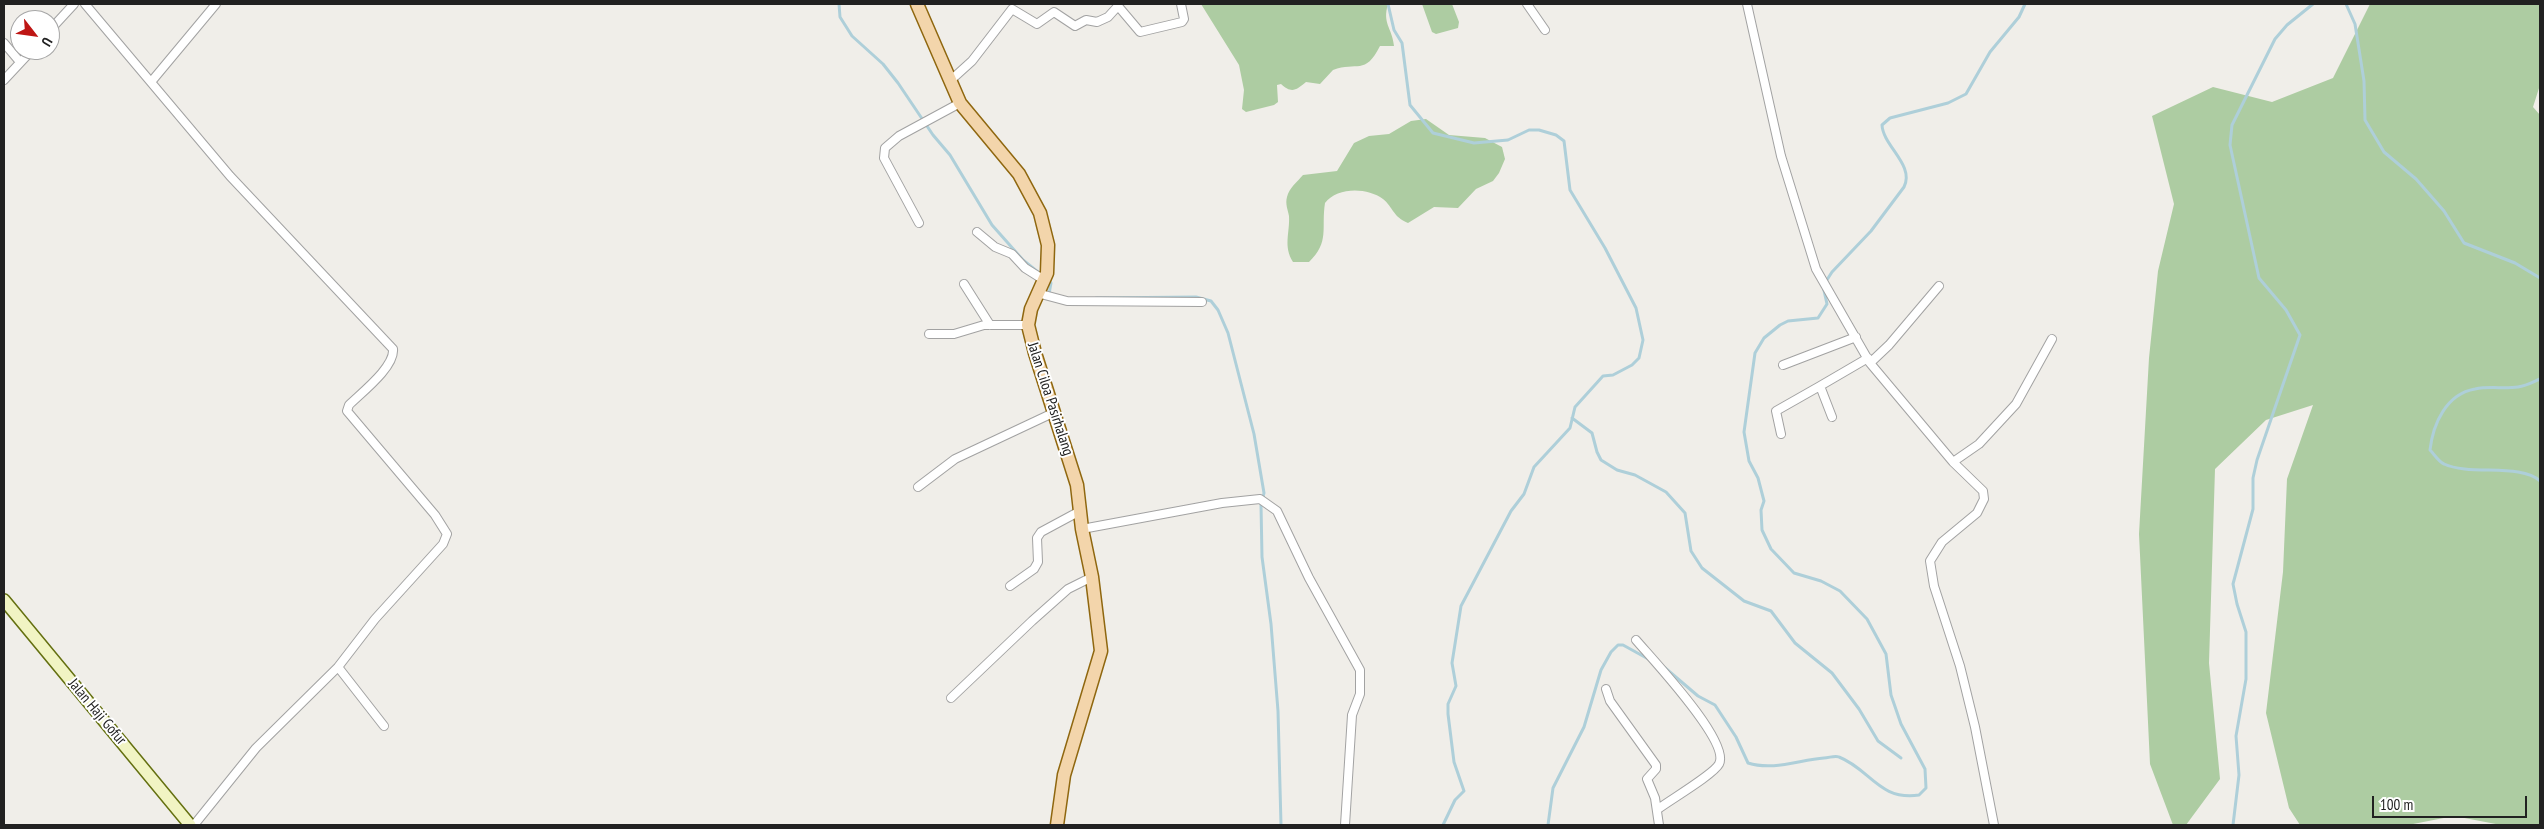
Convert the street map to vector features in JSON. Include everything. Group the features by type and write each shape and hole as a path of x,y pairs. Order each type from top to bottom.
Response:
{"main road":[{"name":"Jalan Ciloa Pasirhalang","path":"917,4 960,103 1019,174 1040,213 1048,245 1048,266 1044,280 1037,293 1028,325 1037,361 1077,485 1082,529 1092,577 1098,621 1100,659 1064,775 1057,825"}],"street":[{"path":"60,19 74,4"},
{"path":"85,4 230,176 393,349 394,354 388,366 349,405 347,411 435,515 446,530 447,537 444,544 376,619 338,667 256,748 192,825"},
{"path":"151,82 216,4"},
{"path":"951,80 972,61 1012,9 1037,24 1054,12 1074,26 1086,20 1097,22 1108,16 1118,6 1140,32 1182,22 1184,19 1181,4"},
{"path":"1527,4 1545,30"},
{"path":"1747,4 1781,156 1806,242 1816,269 1869,360 1954,462 1982,490 1984,498 1977,513 1942,542 1930,561 1931,575 1960,666 1975,727 1994,825"},
{"path":"4,43 20,62 4,80"},
{"path":"919,223 884,158 884,148 899,136 960,103"},
{"path":"977,232 995,247 1012,254 1025,268 1044,280"},
{"path":"964,284 990,325"},
{"path":"1781,434 1776,412 1869,360 1889,345 1939,286"},
{"path":"1037,293 1067,302 1202,302"},
{"path":"929,334 954,334 990,325 1028,325"},
{"path":"1784,365 1856,337"},
{"path":"1954,462 1979,444 2016,404 2052,339"},
{"path":"1820,386 1832,417"},
{"path":"918,486 955,459 1055,412"},
{"path":"1082,529 1222,503 1260,499 1275,509 1309,578 1360,670 1360,694 1352,715 1345,825"},
{"path":"1010,586 1034,569 1038,562 1037,538 1041,532 1080,511"},
{"path":"952,698 1068,589 1092,577"},
{"name":"Jalan Haji Gofur","path":"4,600 192,825"},
{"path":"1636,640 1696,710 1720,749 1721,757 1716,769 1658,809"},
{"path":"338,667 384,726"},
{"path":"1606,690 1610,700 1654,762 1656,769 1647,780 1658,809 1659,825"}],"green space":[{"path":"1201,4 1388,4 1386,16 1394,46 1380,46 1370,61 1360,66 1333,70 1320,84 1306,82 1294,90 1288,89 1281,84 1277,85 1278,102 1274,105 1246,112 1242,109 1244,90 1239,65"},
{"path":"1422,4 1452,4 1459,22 1458,28 1436,34 1432,32"},
{"path":"2370,4 2540,4 2540,85 2533,107 2540,115 2540,825 2501,825 2454,816 2408,825 2300,825 2289,808 2266,713 2283,572 2287,479 2313,405 2266,420 2215,469 2209,663 2220,779 2186,825 2173,825 2150,764 2139,534 2149,358 2158,271 2174,204 2152,116 2213,87 2272,102 2333,78"},
{"path":"1426,119 1449,135 1485,138 1502,147 1505,159 1493,181 1476,189 1458,208 1434,207 1408,223 1399,218 1383,199 1369,192 1352,190 1337,194 1325,203 1322,241 1316,255 1309,262 1293,262 1288,250 1289,216 1286,202 1291,188 1303,175 1337,171 1354,143 1369,136 1389,134 1411,121"}],"waterway":[{"path":"839,4 840,17 852,36 883,64 898,83 933,135 950,155 992,225 1023,260 1043,276"},
{"path":"1388,4 1394,30 1402,43 1410,105 1433,133 1474,143 1508,140 1529,130 1539,130 1556,135 1564,141 1570,190 1605,248 1636,308 1643,340 1639,358 1632,365 1613,375 1603,376 1575,407 1570,428 1534,467 1524,494 1511,511 1461,606 1452,663 1456,686 1448,704 1448,714 1454,762 1464,791 1455,800 1443,825"},
{"path":"1664,667 1698,696 1715,705 1736,737 1748,763 1767,766 1837,756 1850,762 1884,789 1894,793 1905,796 1919,795 1926,788 1925,769 1901,724 1891,695 1886,654 1867,619 1840,591 1821,581 1794,573 1771,549 1762,530 1761,510 1764,501 1758,478 1749,461 1744,432 1755,353 1764,338 1788,321 1818,318 1827,304 1823,286 1832,272 1871,231 1904,187 1905,171 1887,140 1882,125 1890,118 1948,103 1966,94 1990,52 2019,17 2025,4"},
{"path":"2233,825 2239,775 2236,736 2246,679 2246,632 2233,584 2253,509 2253,478 2257,460 2300,335 2286,310 2259,278 2230,145 2232,125 2275,39 2287,25 2313,4"},
{"path":"2346,4 2355,24 2364,81 2365,120 2384,152 2416,179 2444,211 2464,243 2515,263 2540,278"},
{"path":"1048,280 1051,283 1049,294"},
{"path":"1096,298 1196,297 1211,301 1218,310 1228,333 1254,434 1264,493 1261,505 1262,557 1271,624 1278,711 1281,825"},
{"path":"2540,379 2518,387 2475,389 2456,397 2438,421 2430,450 2442,463 2455,467 2521,472 2540,481"},
{"path":"1572,418 1592,433 1601,460 1617,470 1635,475 1666,492 1685,513 1691,551 1702,568 1744,601 1771,611 1795,643 1832,673 1859,709 1878,741 1901,758"},
{"path":"1548,825 1553,788 1584,727 1601,670 1611,652 1618,645 1623,645 1652,661"}]}
